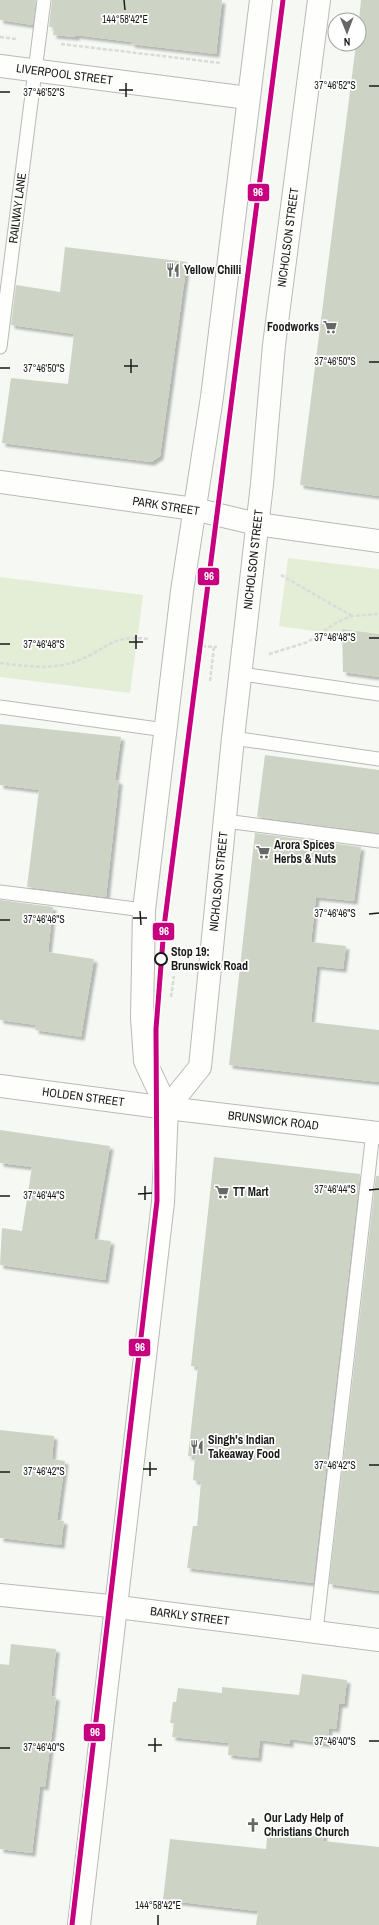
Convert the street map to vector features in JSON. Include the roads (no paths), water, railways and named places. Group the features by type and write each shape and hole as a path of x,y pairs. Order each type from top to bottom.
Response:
{"main road":[{"path":"79,1925 163,1202 167,1108 146,1061 142,1018 144,910 176,642 194,509 212,397 248,98 262,0"},
{"name":"NICHOLSON STREET","path":"167,1108 200,1067 233,738 242,674 262,484 274,345 318,0"},
{"name":"LIVERPOOL STREET","path":"0,66 248,98"},
{"name":"PARK STREET","path":"0,482 194,509 257,524 379,541"},
{"name":"HOLDEN STREET","path":"0,1086 167,1108"},
{"name":"BRUNSWICK ROAD","path":"167,1108 376,1133"},
{"name":"BARKLY STREET","path":"0,1595 117,1607 379,1640"}],"lane":[{"name":"RAILWAY LANE","path":"0,347 5,258 44,0"},
{"path":"242,674 379,694"},
{"path":"0,707 165,730"},
{"path":"233,738 379,759"},
{"path":"225,821 379,841"},
{"path":"0,892 144,910"},
{"path":"316,1632 376,1133"}],"place":[{"name":"Yellow Chilli","path":"173,270"},
{"name":"Foodworks","path":"330,327"},
{"name":"Arora Spices Herbs & Nuts","path":"263,852"},
{"name":"Stop 19: Brunswick Road","path":"161,959"},
{"name":"TT Mart","path":"222,1192"},
{"name":"Singh's Indian Takeaway Food","path":"197,1447"},
{"name":"Our Lady Help of Christians Church","path":"253,1825"}]}
